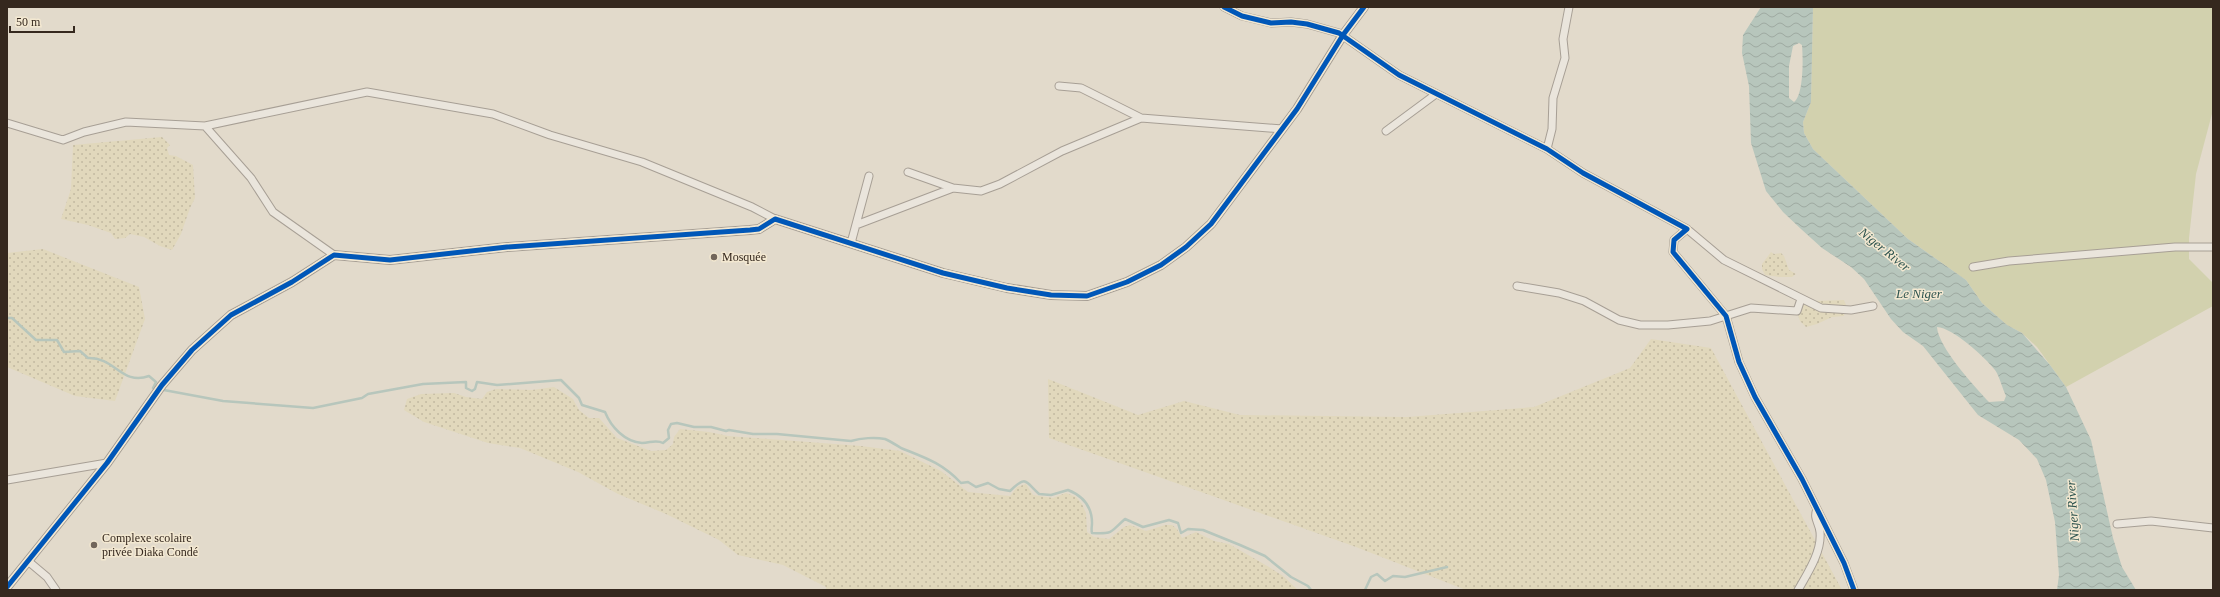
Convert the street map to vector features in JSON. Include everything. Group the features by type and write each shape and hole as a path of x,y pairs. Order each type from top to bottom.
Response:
{"street":[{"path":"1224,7 1242,16 1270,24 1291,22 1307,24 1342,35 1399,75 1547,149 1583,172 1687,229 1724,260 1821,308 1851,310 1873,306"},
{"path":"7,123 63,140 84,132 126,122 205,126 367,92 493,114 550,135 642,162 752,207 776,219 852,242 943,273 1007,288 1051,295 1086,296 1127,282 1161,266 1186,247 1211,224 1282,129 1320,73 1342,35 1364,7"},
{"path":"1547,149 1552,129 1553,98 1565,58 1562,39 1569,7"},
{"path":"1059,86 1081,88 1141,118 1282,129"},
{"path":"1386,131 1436,94"},
{"path":"908,172 953,188 981,191 1000,184 1062,151 1141,118"},
{"path":"205,126 251,178 273,212 334,255 390,260 507,247 750,230 759,229 776,219"},
{"path":"852,242 869,176"},
{"path":"856,225 953,188"},
{"path":"1687,229 1674,240 1673,252 1726,316 1739,362 1754,397 1817,509 1854,590"},
{"path":"1973,267 2009,261 2175,247 2213,247"},
{"path":"7,587 107,463 162,385 192,350 231,316 292,282 334,255"},
{"path":"1517,286 1559,293 1584,301 1619,320 1640,325 1668,326 1710,321 1751,308 1797,311 1801,299"},
{"path":"7,480 107,463"},
{"path":"1798,590 1816,556 1820,533 1814,516 1817,509"},
{"path":"2117,524 2151,521 2213,528"},
{"path":"28,560 47,577 56,590"}],"shaded area":[{"path":"162,137 170,145 167,148 169,155 176,156 193,165 195,198 181,234 172,250 160,246 144,237 130,234 125,238 115,239 111,233 88,225 61,219 71,189 73,145"},
{"path":"43,249 139,287 145,319 115,401 75,396 7,367 7,253"},
{"path":"1771,252 1774,254 1781,253 1784,256 1789,270 1796,274 1792,277 1765,275 1762,269 1762,264"},
{"path":"1807,298 1813,301 1844,300 1846,305 1844,316 1832,317 1806,327 1800,321 1798,315"},
{"path":"1651,339 1711,348 1842,590 1466,590 1356,547 1049,438 1048,379 1138,415 1184,401 1240,415 1407,417 1534,407 1630,368"},
{"path":"554,387 573,399 579,410 589,418 599,418 617,438 651,451 666,450 673,444 674,437 680,429 709,432 728,436 861,446 900,451 941,471 968,492 1010,496 1017,487 1026,484 1033,495 1053,498 1066,493 1076,497 1082,504 1086,513 1087,532 1094,537 1109,539 1124,527 1130,525 1146,531 1165,525 1172,525 1177,529 1182,538 1196,532 1214,541 1229,544 1283,576 1298,590 826,590 826,587 783,565 738,555 719,540 666,514 618,494 578,472 520,448 488,443 424,422 404,410 407,399 421,394 454,393 466,397 482,399 487,392 496,389 532,390"}],"green space":[{"path":"1813,7 2213,7 2213,110 2196,174 2189,238 2189,259 2213,283 2213,306 2066,387 2037,347 2022,333 2007,325 1982,303 1966,280 1908,239 1813,149 1804,133 1803,122 1811,102"}],"water":[{"name":"Le Niger","path":"1761,7 1813,7 1811,102 1803,122 1804,133 1813,149 1908,239 1966,280 1982,303 2007,325 2022,333 2050,365 2066,387 2091,440 2113,538 2122,567 2136,590 2057,590 2059,575 2055,522 2046,480 2037,459 2019,440 1978,415 1923,346 1903,332 1891,319 1864,279 1851,267 1822,248 1783,212 1766,191 1751,143 1749,86 1742,53 1743,35","holes":["1799,43 1802,45 1802,75 1800,92 1794,102 1789,98 1789,66 1793,46","1937,327 1951,332 1960,338 1990,364 2000,379 2006,396 2004,401 1989,402 1950,356 1939,335"]}],"waterway":[{"path":"7,318 12,318 36,340 57,340 64,352 80,351 88,358 105,362 132,377 140,378 149,376 156,382 153,388 223,401 313,408 362,398 368,394 423,384 466,382 466,388 472,391 475,389 477,382 497,385 561,380 579,398 582,405 605,412 619,433 636,442 642,443 658,441 663,443 669,438 668,430 671,424 677,423 694,427 711,427 726,431 729,430 753,434 777,434 851,441 868,438 885,439 901,448 926,458 947,470 961,483 968,482 976,487 988,483 999,489 1010,491 1023,481 1028,483 1039,494 1051,495 1068,490 1073,492 1086,502 1092,517 1092,533 1111,532 1125,519 1143,527 1169,520 1178,523 1181,533 1188,529 1203,530 1265,556 1291,577 1308,586 1311,590"},
{"path":"1365,590 1371,577 1377,574 1385,581 1393,576 1405,577 1447,567"}],"cycle path":[{"path":"1224,7 1242,16 1271,23 1291,22 1307,24 1339,33 1399,75 1547,149 1583,173 1687,229 1674,240 1673,252 1726,316 1739,362 1755,397 1802,479 1844,563 1854,590"},
{"path":"7,587 107,463 162,385 192,350 231,315 292,282 334,255 390,260 507,247 750,230 759,229 775,219 943,273 1007,288 1051,295 1087,296 1127,282 1161,265 1186,247 1211,224 1297,109 1343,35 1364,7"}],"place":[{"name":"Mosquée","path":"714,257"},
{"name":"Complexe scolaire privée Diaka Condé","path":"94,545"}],"water label":[{"name":"Niger River","path":"1885,249"},
{"name":"Niger River","path":"2072,511"}]}
